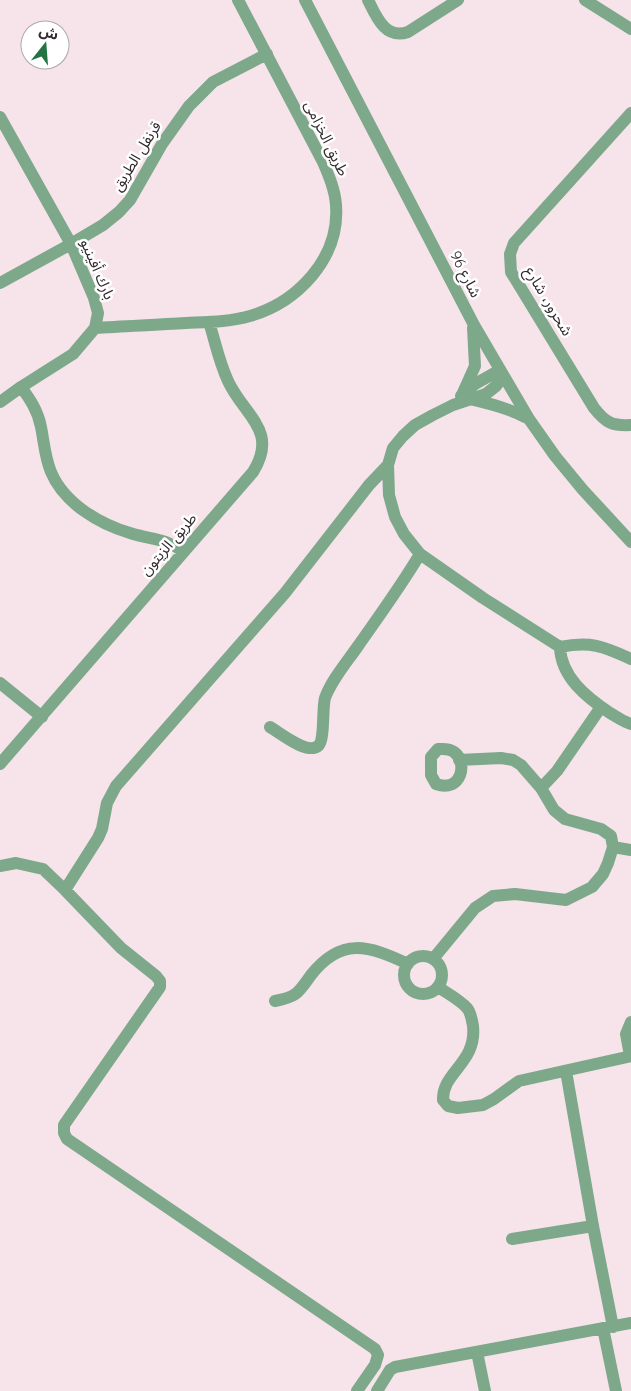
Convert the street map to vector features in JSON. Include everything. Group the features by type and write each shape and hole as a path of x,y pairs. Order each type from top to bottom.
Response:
{"street":[{"name":"طريق الخزامى","path":"95,328 209,322 249,316 272,307 298,290 318,268 328,250 335,231 336,205 330,179 323,162 238,0"},
{"name":"شارع 96","path":"304,0 501,373 529,419 555,456 583,490 631,542"},
{"path":"368,0 381,25 388,31 402,34 458,0"},
{"path":"585,0 631,29"},
{"name":"قرنفل الطريق","path":"0,283 103,225 119,212 130,200 173,126 189,106 213,82 267,54"},
{"name":"شحرور، شارع","path":"631,113 514,244 510,254 511,272 594,408 602,418 613,425 631,425"},
{"name":"بارك أفينيو","path":"0,117 71,244 94,298 98,313 95,328"},
{"name":"طريق الزيتون","path":"0,764 183,551 254,472 261,460 262,434 248,411 238,400 226,378 209,322"},
{"path":"466,397 475,366 474,325"},
{"path":"0,402 21,386 73,354 95,328"},
{"path":"501,373 496,386 486,394 466,397 421,422 403,436 393,448 388,465 389,495 396,517 404,534 420,554 560,647 581,643 607,648 631,659"},
{"path":"21,386 38,414 51,472 72,501 97,520 131,534 161,540 183,551"},
{"path":"466,397 499,405 529,419"},
{"path":"65,890 98,838 102,829 107,803 116,786 286,593 369,485 388,465"},
{"path":"270,727 302,747 313,748 319,746 325,698 336,677 420,554"},
{"path":"560,647 560,656 573,682 601,707 631,724"},
{"path":"0,683 42,717"},
{"path":"541,788 557,771 601,707"},
{"path":"434,959 475,908 493,896 515,894 566,900 592,887 603,874 613,847 611,836 601,830 565,819 554,810 541,788 522,765 513,760 501,758 459,760"},
{"path":"613,847 631,850"},
{"path":"0,866 16,863 43,870 121,948 160,981 160,987 64,1125 64,1133 67,1139 375,1349 378,1355 375,1365 357,1391"},
{"path":"275,1001 291,998 299,992 325,960 335,953 349,948 364,948 392,956 408,964"},
{"path":"420,956 434,959 442,972 441,983 428,994 417,993 411,990 407,986 404,975 408,964 420,956"},
{"path":"438,987 467,1008 473,1025 474,1038 470,1051 443,1091 443,1100 448,1106 458,1108 482,1105 519,1081 630,1056 626,1034 631,1022"},
{"path":"566,1071 593,1226 616,1391"},
{"path":"512,1239 593,1226"},
{"path":"378,1391 390,1370 395,1367 631,1323"},
{"path":"477,1352 485,1391"}]}
